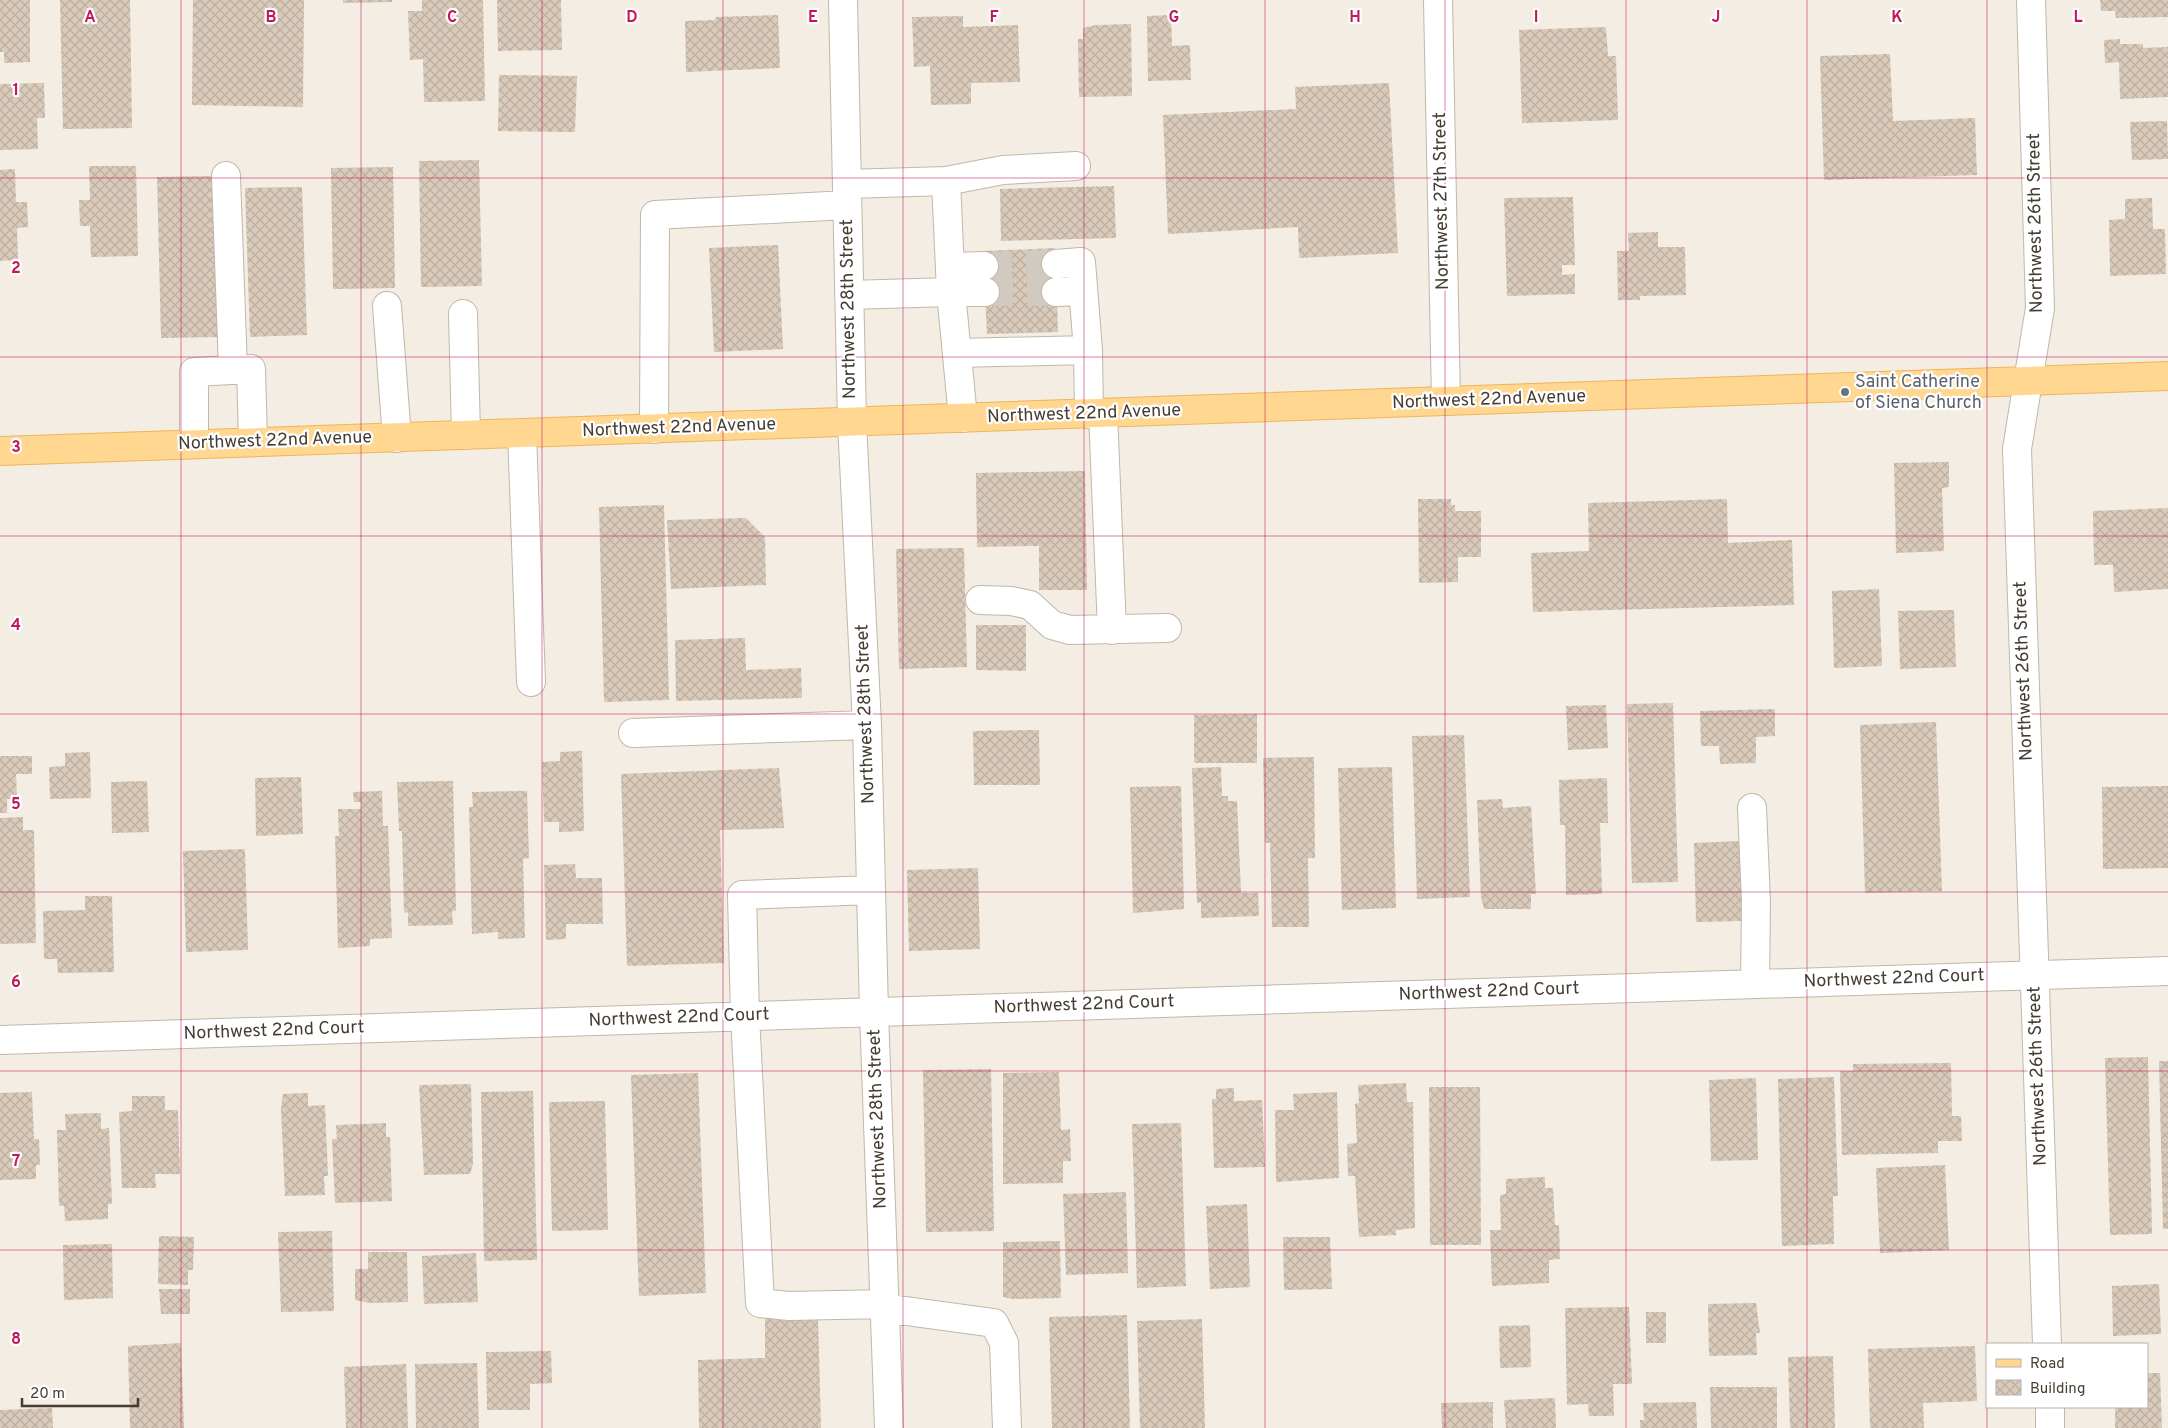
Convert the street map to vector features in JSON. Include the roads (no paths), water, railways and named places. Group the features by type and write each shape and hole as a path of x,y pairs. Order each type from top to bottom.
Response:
{"main road":[{"name":"Northwest 22nd Avenue","path":"0,451 2168,376"}],"street":[{"name":"Northwest 28th Street","path":"843,0 852,422 867,725 874,1012 889,1428"},
{"name":"Northwest 27th Street","path":"1438,0 1446,401"},
{"name":"Northwest 26th Street","path":"2031,0 2040,308 2017,449 2047,1343"},
{"path":"654,429 655,215 847,194 946,181 1003,170 1076,166"},
{"path":"226,176 233,370"},
{"path":"946,181 950,279 963,418"},
{"path":"1056,264 1081,262 1088,350 1096,413 1112,630"},
{"path":"849,295 950,279 984,279"},
{"path":"1056,292 1083,291"},
{"path":"387,306 397,438"},
{"path":"463,314 466,435"},
{"path":"957,353 1088,350"},
{"path":"194,444 194,372 251,369 253,442"},
{"path":"522,433 531,682"},
{"path":"980,600 1011,601 1030,605 1052,625 1070,630 1167,628"},
{"path":"633,734 867,725"},
{"path":"1752,808 1756,902 1754,984"},
{"path":"871,890 742,895 760,1302 789,1306 884,1306 994,1323 1004,1343 1007,1428"},
{"name":"Northwest 22nd Court","path":"0,1040 2168,971"},
{"path":"2050,1408 2050,1428"}],"tunnel":[{"path":"984,266 1056,264"},
{"path":"985,292 1056,292"}],"place":[{"name":"Saint Catherine of Siena Church","path":"1845,392"}]}
